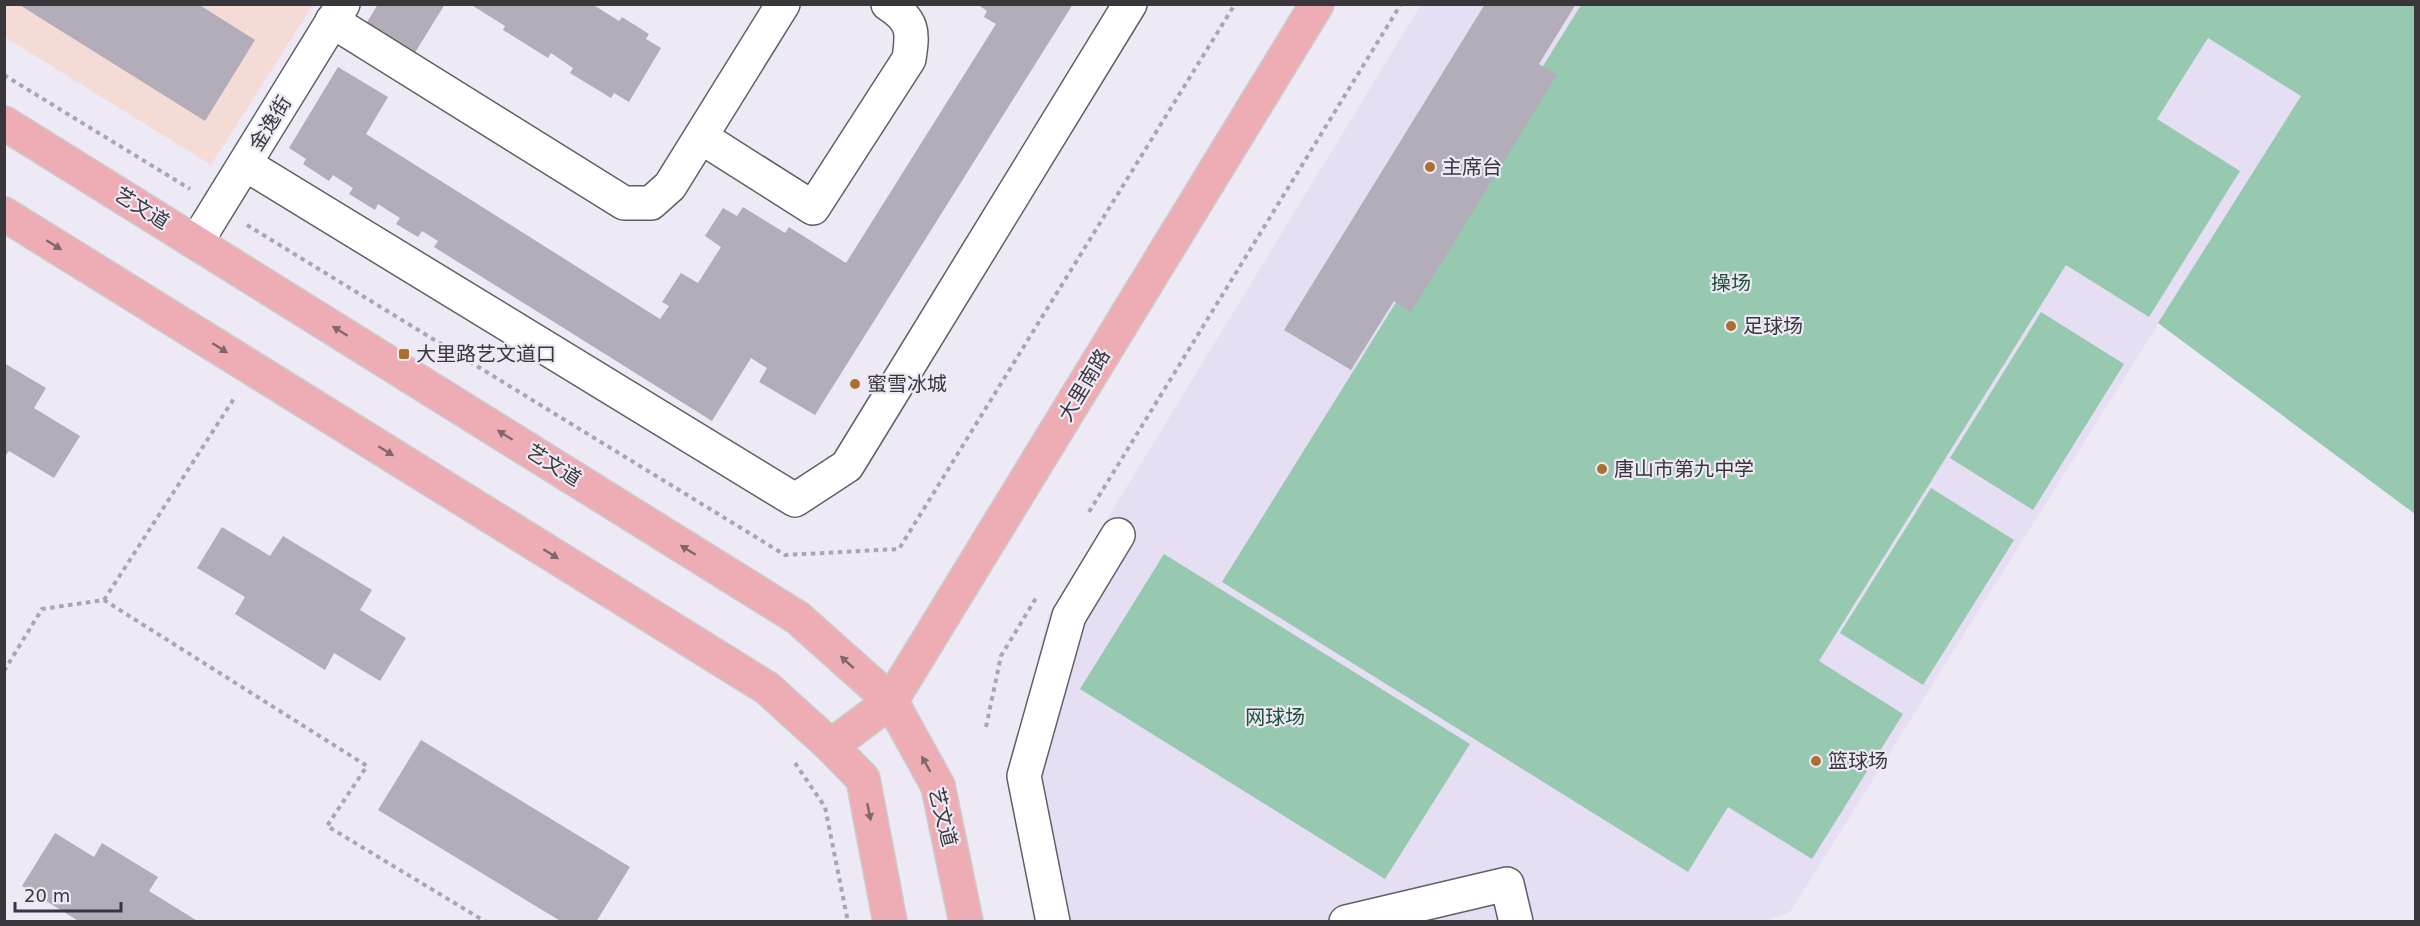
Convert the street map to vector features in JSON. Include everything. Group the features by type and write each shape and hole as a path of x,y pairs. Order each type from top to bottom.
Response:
{"main road":[{"name":"大里南路","path":"831,746 891,701 1315,5"},
{"name":"艺文道","path":"4,123 798,618 891,701 938,786 966,921"},
{"path":"4,214 767,688 831,746 863,779 890,921"}],"street":[{"path":"337,13 624,203 651,203 670,186 783,4"},
{"path":"702,137 813,208 909,59 913,34 901,13 888,4"},
{"path":"245,164 795,500 847,466 1130,4"},
{"name":"金逸街","path":"197,242 337,13"},
{"path":"1053,921 1024,776 1069,616 1118,535"},
{"path":"1346,921 1507,884 1516,921"}],"path":[{"path":"4,75 785,555 900,549 1235,4"},
{"path":"1088,513 1401,4"},
{"path":"104,600 253,369"},
{"path":"225,390 246,403"},
{"path":"986,727 1001,656 1038,595"},
{"path":"4,671 42,609 104,600 367,766 327,826 486,921"},
{"path":"789,754 825,807 848,921"}],"shaded area":[{"path":"4,5 313,5 211,165 5,37"},
{"name":"唐山市第九中学","path":"1421,5 2155,5 2301,96 1790,912 1761,922 1038,921 1011,775 1048,616"}],"green space":[{"name":"操场","path":"1581,5 2415,5 2415,514 2158,323 2301,96 2208,38 2157,119 2240,171 2149,317 2066,265 1819,661 1903,714 1812,859 1728,807 1688,872 1222,582"},
{"path":"2041,312 2124,364 2033,510 1950,458"},
{"path":"1931,488 2014,540 1923,685 1840,633"},
{"name":"网球场","path":"1164,554 1470,744 1385,879 1080,689"}],"building":[{"path":"18,4 198,4 255,40 205,121"},
{"path":"378,4 445,4 411,59 363,29"},
{"path":"470,4 592,4 619,21 622,17 649,34 646,39 661,48 629,102 614,93 611,98 570,73 573,68 551,53 548,58 503,30 505,26"},
{"path":"977,4 1073,4 815,415 759,382 767,368 751,358 712,421 434,247 438,241 422,231 418,237 396,224 400,218 378,204 375,210 349,194 353,188 333,175 329,181 303,164 306,159 289,148 338,67 388,97 366,134 660,319 669,306 662,302 681,273 698,283 721,247 705,236 723,208 737,216 743,207 785,233 789,227 846,263 996,24 984,17 987,11"},
{"name":"主席台","path":"1485,4 1576,4 1539,64 1557,75 1411,312 1394,301 1351,370 1284,330"},
{"path":"4,363 46,388 34,408 80,436 54,478 9,451 4,458"},
{"path":"222,527 270,556 283,536 372,590 360,610 406,638 380,681 334,653 325,670 235,614 245,597 197,568"},
{"path":"421,740 630,867 596,922 562,922 378,810"},
{"path":"55,833 94,857 102,843 158,877 149,891 199,922 80,922 22,886"}],"place":[{"name":"主席台","path":"1430,167"},
{"name":"足球场","path":"1731,326"},
{"name":"大里路艺文道口","path":"404,354"},
{"name":"蜜雪冰城","path":"855,384"},
{"name":"唐山市第九中学","path":"1602,469"},
{"name":"篮球场","path":"1816,761"}]}
